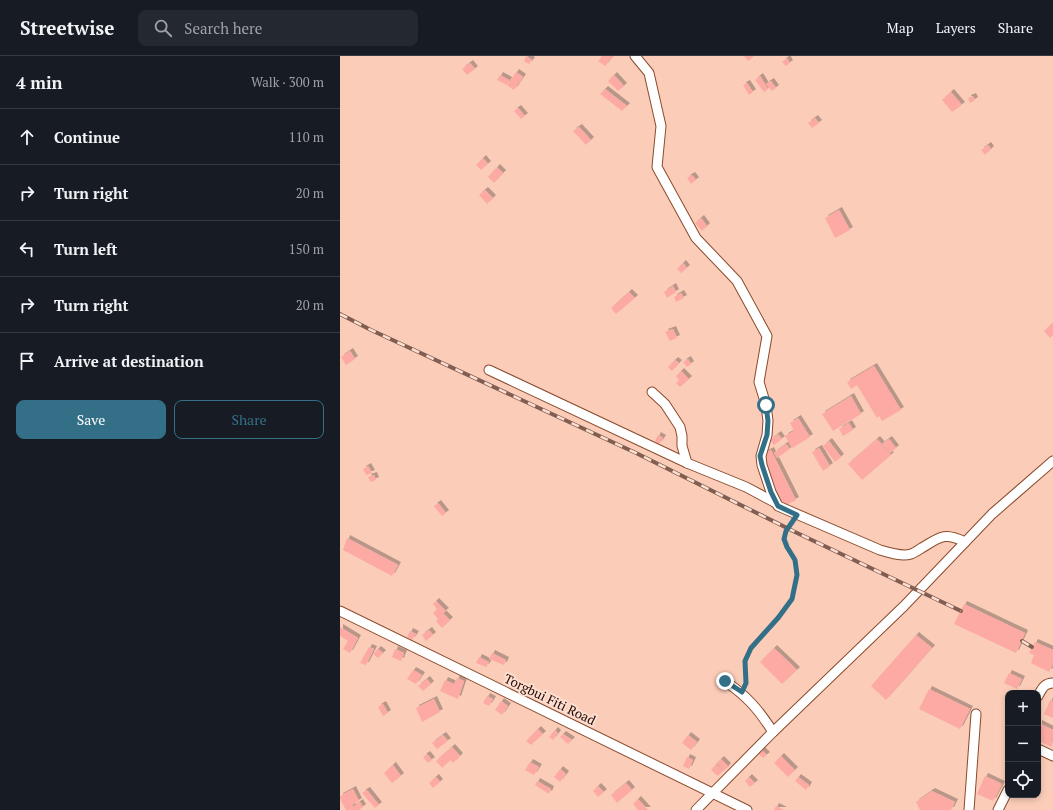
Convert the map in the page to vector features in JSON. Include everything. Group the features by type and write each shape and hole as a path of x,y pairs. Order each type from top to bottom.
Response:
{"street":[{"path":"635,56 649,73 661,126 657,167 696,238 737,281 766,336 759,382 766,405 768,421 767,435 760,456 776,503"},
{"path":"488,370 687,463 746,486 776,503 778,506 797,515 880,550 897,555 911,554 938,538 946,536 955,537 965,542"},
{"path":"652,392 665,404 680,427 682,446 687,463"},
{"path":"696,810 773,732 904,606 992,514 1053,461"},
{"name":"Torgbui Fiti Road","path":"340,611 747,810"},
{"path":"725,681 742,692 752,702 773,732"},
{"path":"1041,690 1043,686 1053,683"},
{"path":"969,810 976,714"},
{"path":"1041,750 1053,756"},
{"path":"998,810 1005,796"}],"path":[{"path":"742,692 746,683 745,661 751,648 778,618 792,599 797,575 795,560 784,539 786,531 797,515"}],"building":[{"path":"526,56 532,60 529,64 524,61"},
{"path":"602,56 613,56 605,66 598,61"},
{"path":"744,56 754,56 748,61"},
{"path":"787,58 790,63 786,66 782,62"},
{"path":"470,63 475,69 467,75 462,69"},
{"path":"516,72 523,77 514,90 507,85"},
{"path":"500,75 509,80 507,85 497,80"},
{"path":"614,75 624,86 618,91 608,81"},
{"path":"760,76 768,89 764,92 755,80"},
{"path":"771,81 776,88 772,91 766,84"},
{"path":"747,83 753,92 749,95 743,85"},
{"path":"605,89 627,106 622,111 600,94"},
{"path":"951,92 962,105 952,112 942,100"},
{"path":"973,96 975,100 970,103 968,98"},
{"path":"518,108 525,116 521,119 514,111"},
{"path":"815,118 819,123 812,128 808,123"},
{"path":"579,127 591,140 586,145 573,131"},
{"path":"988,145 991,149 985,155 981,150"},
{"path":"483,158 488,164 481,170 476,165"},
{"path":"497,167 503,173 494,183 488,177"},
{"path":"692,175 696,180 691,184 687,178"},
{"path":"485,190 493,198 487,204 479,195"},
{"path":"839,210 850,230 835,238 825,218"},
{"path":"701,218 707,226 702,231 695,223"},
{"path":"683,263 687,268 681,273 677,269"},
{"path":"673,286 676,292 667,298 664,292"},
{"path":"629,292 635,298 616,314 611,308"},
{"path":"681,293 684,298 676,302 674,297"},
{"path":"1053,323 1053,335 1050,338 1044,331"},
{"path":"673,329 677,338 670,341 665,332"},
{"path":"350,351 355,359 346,365 341,357"},
{"path":"688,359 691,364 687,367 683,362"},
{"path":"675,360 679,363 672,371 668,367"},
{"path":"874,366 901,410 882,421 879,416 877,418 857,385 851,389 847,382"},
{"path":"681,371 689,379 680,387 676,383 679,380 676,376"},
{"path":"851,396 861,414 833,431 822,414"},
{"path":"798,418 810,437 792,448 785,436 794,431 790,423"},
{"path":"849,423 853,430 843,436 839,429"},
{"path":"778,434 782,439 774,445 770,440"},
{"path":"658,435 663,438 659,444 655,441"},
{"path":"877,439 891,455 862,480 848,464"},
{"path":"889,439 896,448 890,453 882,444"},
{"path":"829,441 841,457 835,462 823,446"},
{"path":"786,444 790,449 777,458 774,453"},
{"path":"819,448 830,466 823,471 812,452"},
{"path":"771,450 796,500 784,506 759,456"},
{"path":"368,466 372,473 366,475 363,469"},
{"path":"374,475 376,480 371,482 368,477"},
{"path":"438,503 446,513 442,516 434,506"},
{"path":"347,538 398,565 392,576 343,550"},
{"path":"436,601 446,611 443,613 450,620 442,628 436,621 438,619 433,613 437,609 433,604"},
{"path":"964,604 1025,633 1016,653 954,624"},
{"path":"340,627 358,638 350,653 343,649 348,641 340,636"},
{"path":"429,630 433,635 426,641 422,635"},
{"path":"410,631 416,634 412,640 407,637"},
{"path":"916,635 932,648 886,700 871,686"},
{"path":"1035,642 1053,650 1053,664 1049,672 1031,663 1034,655 1029,653"},
{"path":"369,647 374,649 366,665 360,663"},
{"path":"774,648 797,670 782,684 760,662"},
{"path":"378,649 383,653 378,658 373,654"},
{"path":"395,649 404,653 401,661 392,657"},
{"path":"492,653 506,660 504,665 489,659"},
{"path":"479,657 489,662 486,667 476,663"},
{"path":"413,670 422,675 416,684 407,679"},
{"path":"1009,673 1022,679 1017,689 1004,683"},
{"path":"457,678 464,681 458,699 440,691 445,680 454,684"},
{"path":"427,679 431,684 423,691 418,686"},
{"path":"929,689 970,709 960,729 919,709"},
{"path":"487,696 493,699 489,706 483,703"},
{"path":"434,699 440,712 422,722 416,708"},
{"path":"1050,700 1053,701 1053,718 1044,714"},
{"path":"501,701 508,706 502,715 495,710"},
{"path":"383,704 388,713 383,716 378,707"},
{"path":"1041,724 1053,730 1052,747 1041,742"},
{"path":"538,729 543,734 531,745 526,741"},
{"path":"555,730 558,733 553,740 549,737"},
{"path":"563,734 572,740 568,744 560,737"},
{"path":"443,735 448,741 437,749 432,743"},
{"path":"688,735 697,742 691,750 682,743"},
{"path":"452,747 460,756 453,763 450,760 442,768 436,761"},
{"path":"762,750 767,755 763,758 759,754"},
{"path":"427,754 432,760 428,763 423,757"},
{"path":"781,756 795,770 788,777 774,763"},
{"path":"687,757 693,760 689,769 683,766"},
{"path":"721,759 728,766 724,771 717,763"},
{"path":"530,762 539,767 534,775 525,770"},
{"path":"716,764 723,770 718,776 711,770"},
{"path":"393,765 401,776 392,783 384,773"},
{"path":"560,769 566,774 560,782 554,777"},
{"path":"985,776 1002,784 993,801 977,794"},
{"path":"436,777 440,782 433,788 429,783"},
{"path":"749,777 755,783 750,787 745,781"},
{"path":"798,777 809,785 806,790 795,781"},
{"path":"537,781 551,789 549,794 535,785"},
{"path":"626,783 632,790 617,803 611,795"},
{"path":"598,786 604,792 598,797 593,791"},
{"path":"353,789 359,801 352,805 353,807 360,802 363,807 359,810 346,810 340,796"},
{"path":"367,790 379,805 375,808 362,793"},
{"path":"932,791 955,802 951,810 920,810 916,802"},
{"path":"638,799 648,810 638,810 633,804"},
{"path":"776,806 784,810 774,810"}],"railway":[{"path":"340,314 371,330 636,453 795,532 961,611"},
{"path":"1022,641 1032,647"}],"route":[{"path":"725,681 742,692 746,683 745,661 751,648 778,618 792,599 797,575 795,560 784,539 786,531 797,515 778,506 771,492 760,456 767,435 768,421 766,405"}]}
